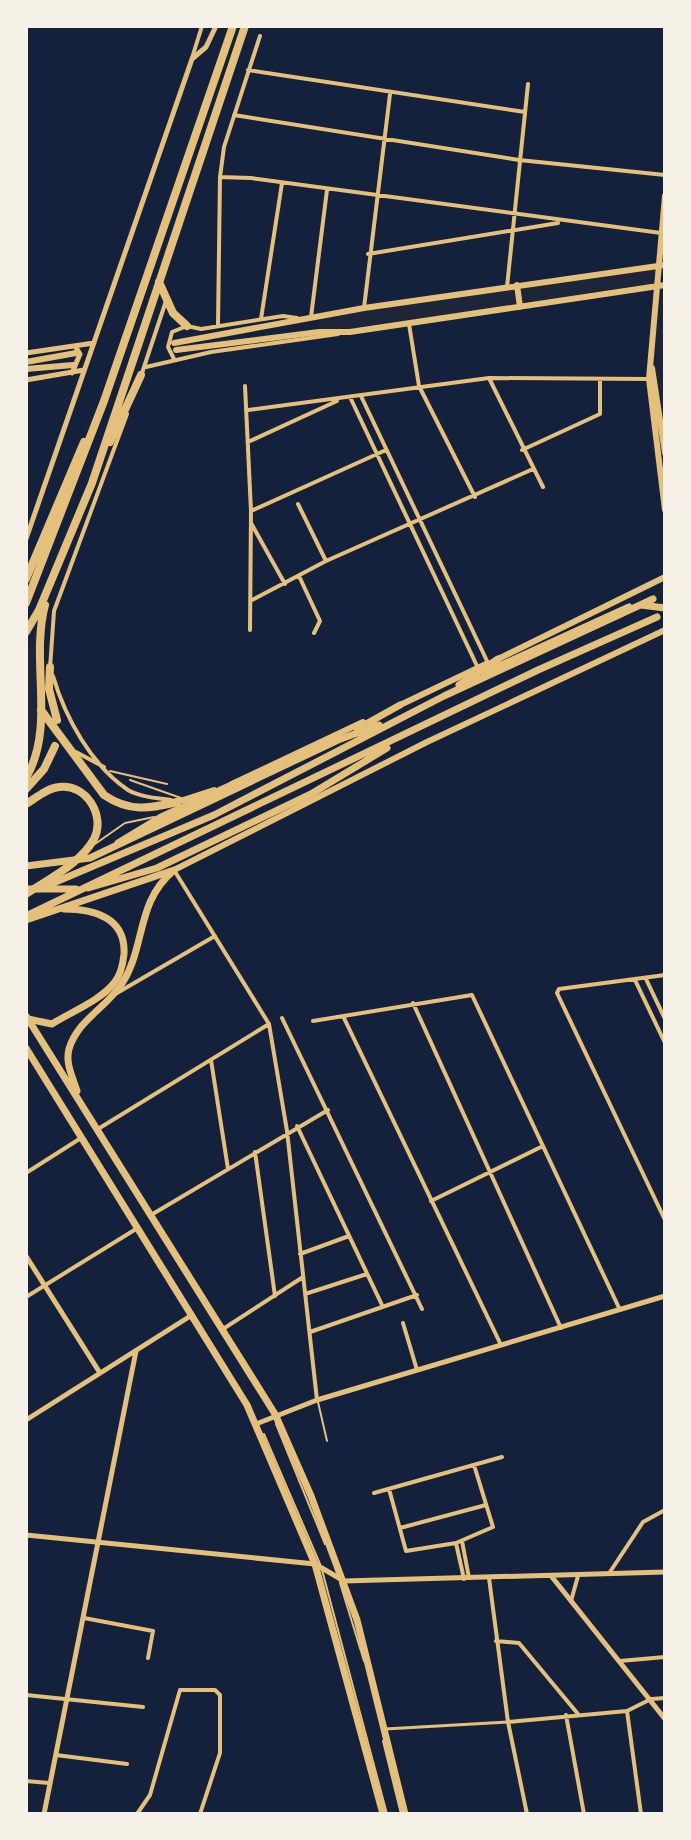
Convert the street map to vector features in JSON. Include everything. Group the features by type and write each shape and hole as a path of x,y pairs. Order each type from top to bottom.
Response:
{"highway":[{"path":"26,603 104,401 233,26"},
{"path":"92,483 245,29"},
{"path":"159,282 178,320 187,326"},
{"path":"26,632 52,581 92,483 143,372"},
{"path":"26,579 74,462 104,401"},
{"path":"26,778 39,744 40,632 52,581"},
{"path":"50,667 49,689 57,720"},
{"path":"41,709 60,746 104,795 117,804 146,808 181,800"},
{"path":"26,789 60,746"},
{"path":"26,804 57,787 70,787 85,796 96,811 98,823 96,835 86,850 26,891"}],"main road":[{"path":"665,196 650,361 665,453"},
{"path":"661,266 364,308 175,347 319,332 350,332 665,285"},
{"path":"517,285 520,307"},
{"path":"26,362 75,349"},
{"path":"26,369 73,365"},
{"path":"652,377 652,417 665,510"},
{"path":"652,417 665,415"},
{"path":"74,875 126,837 161,817 665,577"},
{"path":"26,891 74,875 214,815 444,696 653,599"},
{"path":"444,696 510,659 610,613 638,604 665,608"},
{"path":"26,918 307,779 406,736 538,670 657,617"},
{"path":"26,918 64,909 174,870 427,742 665,630"},
{"path":"444,696 498,659"},
{"path":"26,866 90,858 296,762 400,705"},
{"path":"338,740 404,716"},
{"path":"26,891 99,887 157,868 311,794 406,736"},
{"path":"181,800 236,783"},
{"path":"80,1101 68,1064 68,1051 80,1024 112,996 130,968 151,894 174,870"},
{"path":"27,1017 52,1024 109,988 120,972 123,940 114,923 96,912 64,909"},
{"path":"27,1017 275,1414 341,1579 369,1663 403,1814"},
{"path":"26,1048 235,1383 255,1425 318,1566 385,1814"}],"street":[{"path":"26,539 202,26"},
{"path":"192,59 206,47 216,26"},
{"path":"218,325 220,177 234,115 260,36"},
{"path":"248,70 390,94 525,112"},
{"path":"507,287 528,84"},
{"path":"364,308 368,254 390,94"},
{"path":"234,115 519,160 665,175"},
{"path":"220,177 376,194 661,233"},
{"path":"261,319 282,183"},
{"path":"311,317 327,190"},
{"path":"368,254 513,233 564,221"},
{"path":"166,301 143,372 54,611 50,667 70,724 108,770 137,794 181,800"},
{"path":"174,359 168,347 172,332 187,326 198,329 261,319 299,319"},
{"path":"409,324 419,386 475,497"},
{"path":"143,372 174,359 350,332"},
{"path":"26,353 75,349 94,343"},
{"path":"72,374 80,362 80,354 75,349"},
{"path":"26,380 84,370"},
{"path":"248,410 489,378 652,377"},
{"path":"489,378 543,487"},
{"path":"522,450 600,414 600,379"},
{"path":"245,386 251,511 250,630"},
{"path":"361,396 488,663"},
{"path":"350,397 478,668"},
{"path":"248,442 342,398"},
{"path":"251,511 386,450"},
{"path":"252,600 407,523 475,497 533,469"},
{"path":"298,504 326,561"},
{"path":"251,522 285,584"},
{"path":"299,576 320,621 314,633"},
{"path":"60,746 108,770"},
{"path":"174,870 269,1024 287,1131 317,1400"},
{"path":"112,996 215,936"},
{"path":"665,975 559,989 557,993 662,1204 665,1220"},
{"path":"646,979 665,1019"},
{"path":"635,980 665,1043"},
{"path":"313,1021 472,995 620,1310"},
{"path":"413,1003 561,1328"},
{"path":"343,1016 501,1345"},
{"path":"282,1018 422,1309"},
{"path":"98,1129 269,1024"},
{"path":"211,1060 228,1170"},
{"path":"151,1215 287,1131 328,1110"},
{"path":"297,1126 382,1305"},
{"path":"26,1173 83,1137"},
{"path":"431,1201 543,1146"},
{"path":"255,1152 275,1296"},
{"path":"26,1297 138,1228"},
{"path":"300,1254 349,1236"},
{"path":"26,1256 100,1373"},
{"path":"305,1294 367,1274"},
{"path":"223,1329 303,1277"},
{"path":"309,1332 417,1295"},
{"path":"255,1425 275,1414 317,1400 665,1296"},
{"path":"26,1420 193,1314"},
{"path":"403,1323 417,1370"},
{"path":"44,1814 136,1351"},
{"path":"374,1493 502,1457"},
{"path":"389,1489 408,1553 459,1542 492,1530 474,1465"},
{"path":"400,1528 487,1505"},
{"path":"610,1572 643,1522 665,1510"},
{"path":"26,1535 318,1566 341,1579 466,1579 665,1572"},
{"path":"459,1542 466,1579"},
{"path":"571,1601 578,1576"},
{"path":"552,1577 665,1719"},
{"path":"489,1578 508,1722 527,1814"},
{"path":"84,1618 153,1631 148,1658"},
{"path":"496,1641 519,1643 578,1714"},
{"path":"619,1661 665,1657"},
{"path":"137,1814 150,1795 178,1693 183,1689 215,1690 220,1695 220,1753 200,1814"},
{"path":"26,1695 143,1707"},
{"path":"384,1729 627,1711 651,1699 665,1698"},
{"path":"627,1711 641,1814"},
{"path":"566,1715 584,1814"},
{"path":"56,1755 127,1764"},
{"path":"26,1781 49,1783"}],"lane":[{"path":"108,770 167,784"},
{"path":"130,780 181,800"},
{"path":"86,850 125,823 154,817"},
{"path":"317,1400 327,1441"},
{"path":"341,1579 403,1814"}],"shaded area":[{"path":"658,266 656,287 350,332 319,332 319,315"},
{"path":"665,291 665,474 651,380 660,294"},
{"path":"38,627 37,719 26,767 26,648"}]}
